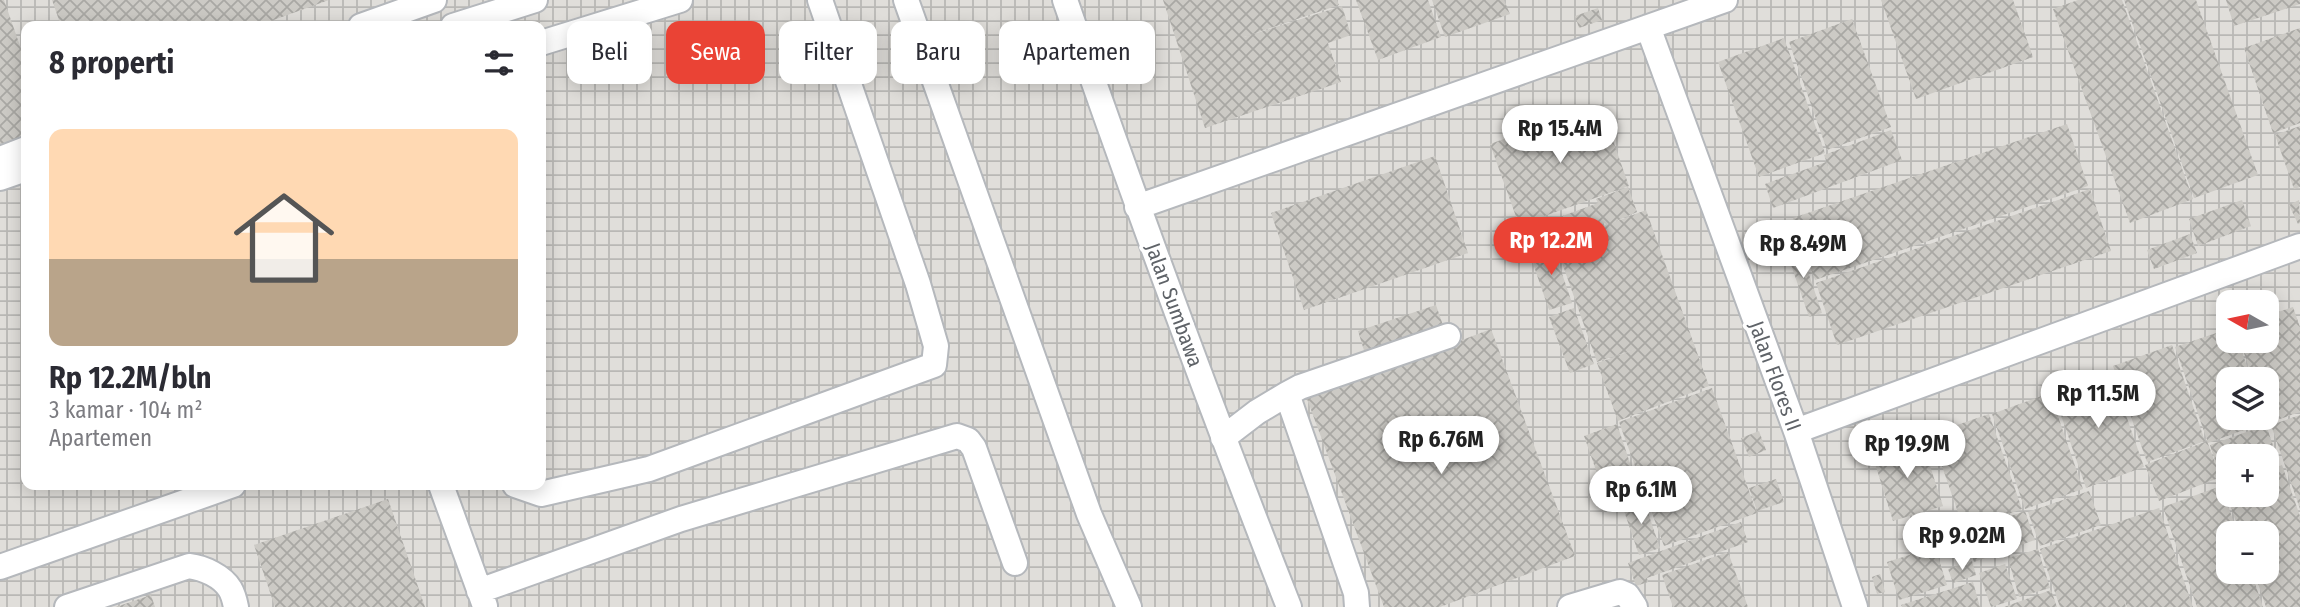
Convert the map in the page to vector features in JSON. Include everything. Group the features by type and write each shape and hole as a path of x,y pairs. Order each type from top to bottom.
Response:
{"street":[{"path":"375,21 434,0"},
{"path":"469,21 535,0"},
{"path":"546,41 680,0"},
{"path":"529,490 541,494 649,469 934,365 936,346 918,284 820,0"},
{"path":"906,0 1089,514 1129,607"},
{"name":"Jalan Sumbawa","path":"1065,0 1137,207 1289,607"},
{"path":"1137,207 1725,0"},
{"name":"Jalan Flores II","path":"1648,27 1796,431 1855,607"},
{"path":"0,159 21,151"},
{"path":"0,178 21,171"},
{"path":"1796,431 2300,246"},
{"path":"1223,438 1257,412 1300,387 1448,336"},
{"path":"1287,394 1356,593 1357,607"},
{"path":"443,490 482,599 681,519 957,436 968,440 974,448 1016,563"},
{"path":"0,567 219,490"},
{"path":"67,607 189,566 201,567 212,573 230,589 236,607"},
{"path":"1570,607 1620,592 1627,595 1635,607"}],"shaded area":[{"path":"0,0 2300,0 2300,607 0,607"}],"building":[{"path":"0,0 4,0 21,49 21,137 0,145"},
{"path":"52,0 329,0 271,21 59,21"},
{"path":"1163,0 1337,0 1339,5 1244,37 1342,6 1351,35 1328,43 1341,82 1205,128"},
{"path":"1356,0 1428,0 1441,37 1378,60"},
{"path":"1432,0 1504,0 1510,14 1445,37"},
{"path":"1881,0 2013,0 2033,57 1916,99"},
{"path":"2078,0 2122,0 2193,199 2130,223 2053,9"},
{"path":"2124,0 2196,0 2258,175 2194,198"},
{"path":"2226,0 2300,0 2300,4 2234,26"},
{"path":"1598,8 1602,20 1579,28 1575,16"},
{"path":"1852,19 1891,127 1827,150 1789,42"},
{"path":"2300,28 2300,123 2273,133 2244,48"},
{"path":"1784,38 1825,153 1759,177 1718,62"},
{"path":"1600,104 1629,186 1519,225 1490,144"},
{"path":"2067,124 2088,186 1815,280 1793,218"},
{"path":"2300,126 2300,187 2294,189 2275,135"},
{"path":"1891,130 1902,160 1773,208 1765,184 1826,162 1831,174 1824,155"},
{"path":"1435,156 1468,253 1304,310 1271,213"},
{"path":"1628,187 1637,212 1612,223 1646,210 1709,386 1618,421 1597,363 1636,349 1597,362 1555,243 1606,225 1605,223 1529,252 1521,231 1598,203 1596,199"},
{"path":"2090,189 2111,251 1837,345 1816,283"},
{"path":"2242,200 2251,226 2198,246 2189,219"},
{"path":"2299,200 2300,223 2298,224 2289,205"},
{"path":"2190,234 2197,253 2154,269 2147,250"},
{"path":"1798,242 1822,313 1809,317 1785,247"},
{"path":"1552,244 1572,303 1549,310 1529,252"},
{"path":"1436,305 1445,331 1366,357 1358,331"},
{"path":"2293,307 2300,327 2300,412 2279,419 2279,367 2249,367 2244,354 2279,353 2279,312"},
{"path":"1574,308 1594,364 1570,373 1549,317"},
{"path":"1491,329 1575,556 1440,607 1384,607 1307,399"},
{"path":"2216,333 2216,354 2243,354 2247,367 2216,367 2216,430 2244,430 2208,443 2175,347"},
{"path":"2172,345 2205,441 2147,462 2113,366"},
{"path":"2111,372 2144,467 2086,488 2053,392"},
{"path":"1712,388 1757,513 1664,546 1619,422"},
{"path":"2050,393 2083,489 2025,509 1992,414"},
{"path":"1989,414 2022,509 1964,530 1931,434"},
{"path":"2300,415 2300,509 2273,430 2279,430 2279,422"},
{"path":"1617,424 1637,484 1605,496 1584,436"},
{"path":"2252,430 2268,430 2272,444 2216,444 2216,464 2210,445"},
{"path":"1759,431 1766,450 1749,457 1741,438"},
{"path":"1921,438 1943,506 1893,521 1872,454"},
{"path":"2207,441 2216,465 2216,479 2159,501 2145,465"},
{"path":"2282,465 2300,516 2300,607 2266,607 2258,584 2279,584 2279,521 2236,521 2231,507 2279,507 2279,466"},
{"path":"1776,479 1784,502 1757,511 1749,488"},
{"path":"2216,488 2216,507 2228,507 2233,521 2216,521 2216,584 2255,584 2263,607 2197,607 2163,507"},
{"path":"2089,491 2101,525 2040,546 2028,512"},
{"path":"1643,498 1660,548 1639,555 1622,505"},
{"path":"388,499 425,607 275,607 254,545"},
{"path":"2159,508 2193,607 2127,607 2124,599 2126,607 2060,607 2040,549"},
{"path":"2025,511 2035,540 1974,562 1964,532"},
{"path":"1741,522 1748,542 1647,578 1648,582 1636,586 1628,563"},
{"path":"1935,547 1947,585 1899,600 1887,562"},
{"path":"2038,549 2050,588 2019,597 2008,558"},
{"path":"1728,552 1748,607 1673,607 1662,575"},
{"path":"1972,561 1976,575 1953,583 1948,569"},
{"path":"2005,564 2017,599 1991,607 1979,573"},
{"path":"1880,574 1885,592 1877,594 1872,577"},
{"path":"1973,582 1980,607 1901,605"},
{"path":"2051,590 2057,607 2004,607"},
{"path":"151,595 155,607 116,607"}]}
